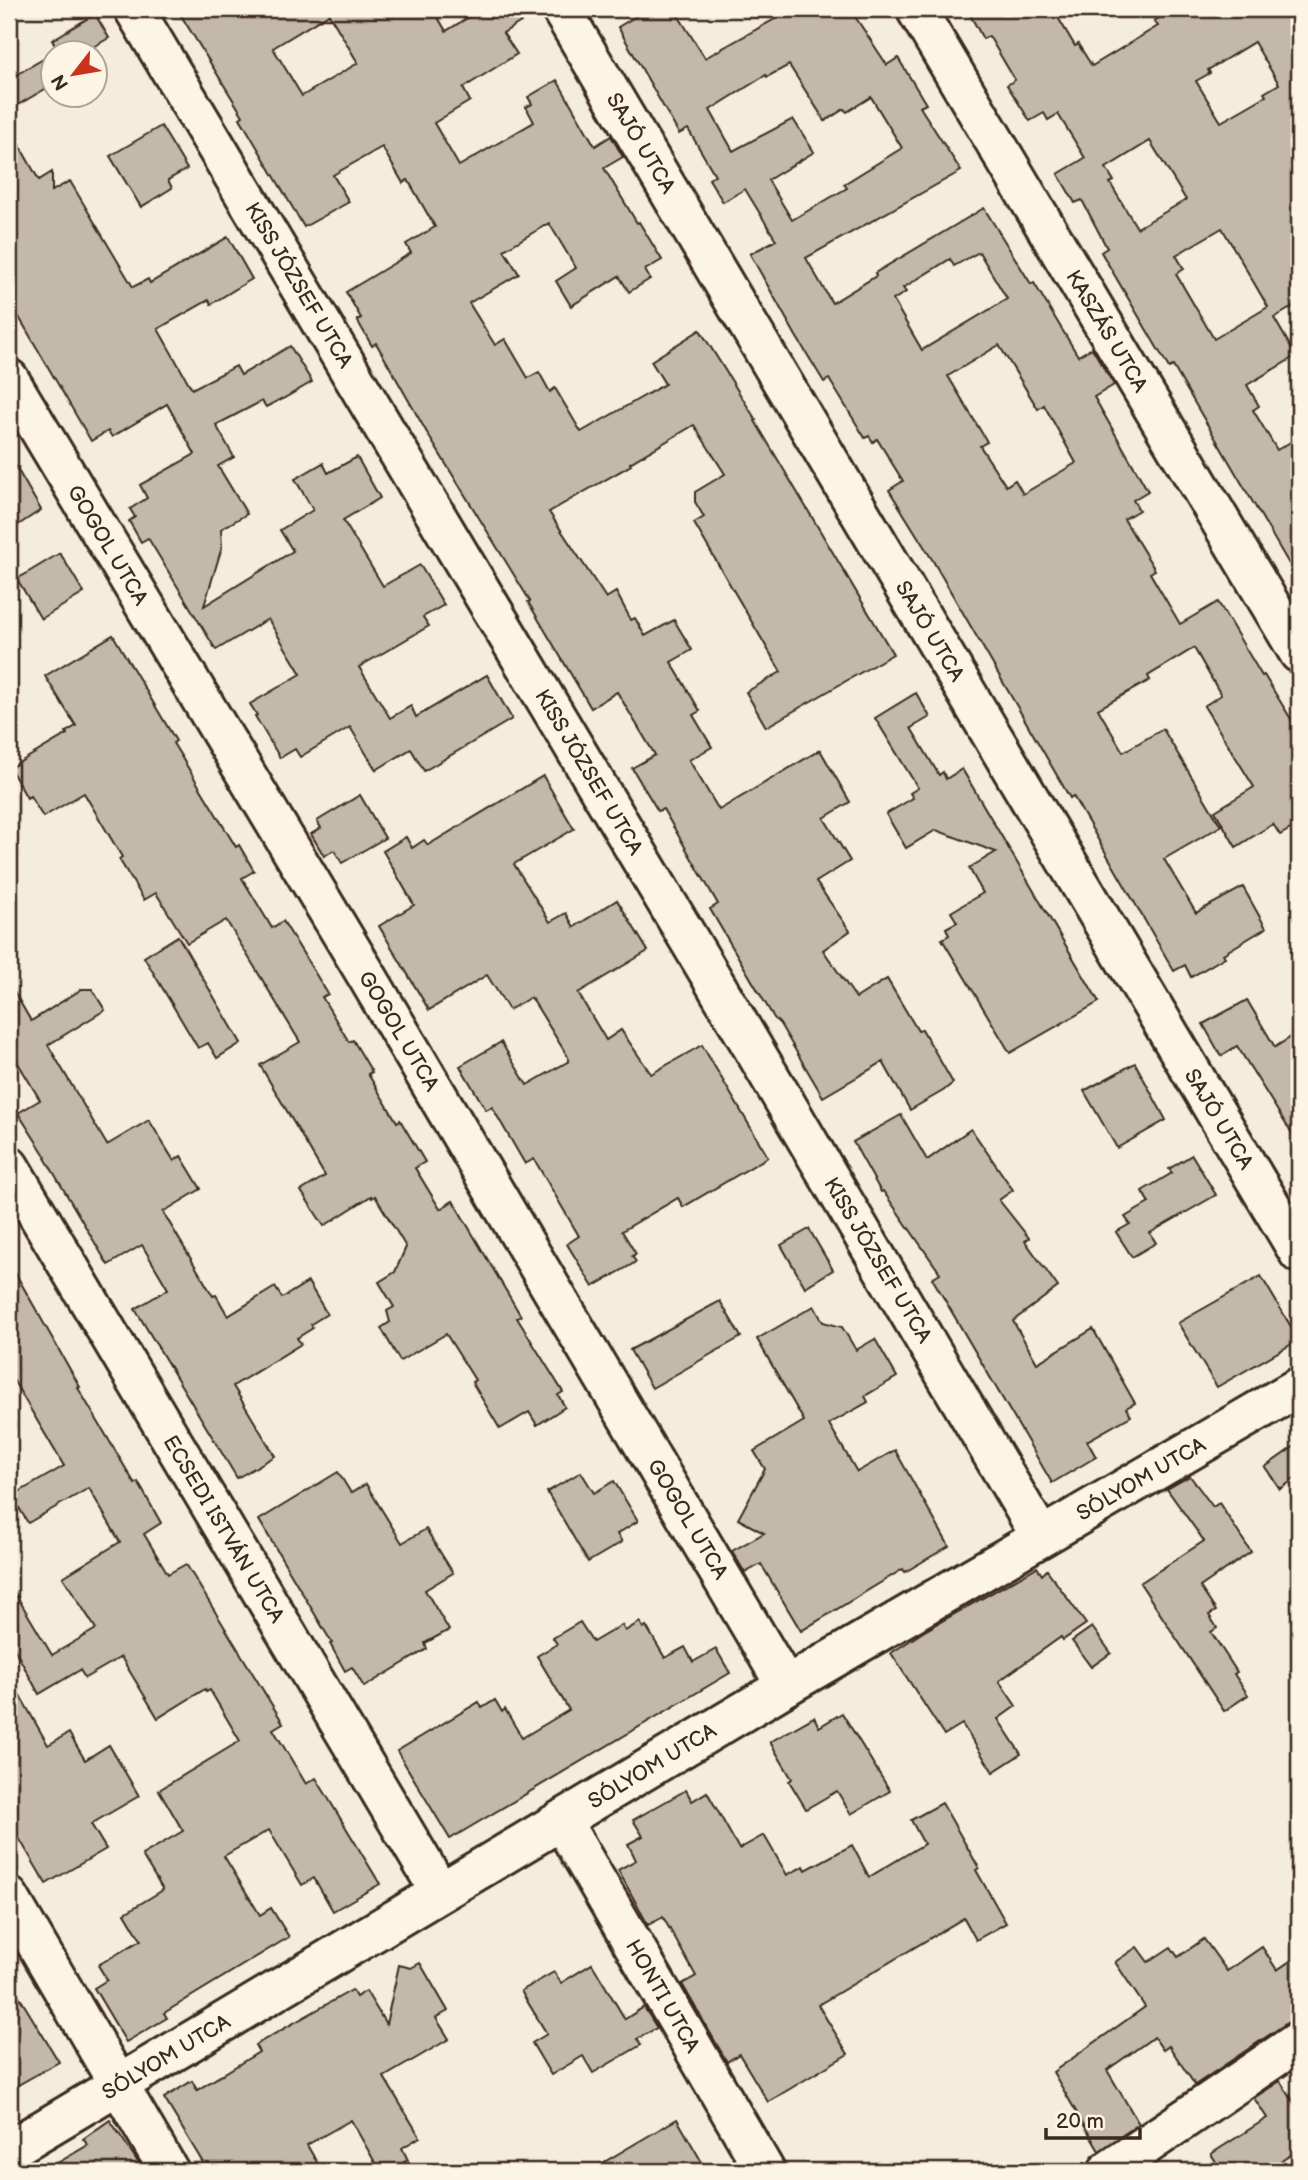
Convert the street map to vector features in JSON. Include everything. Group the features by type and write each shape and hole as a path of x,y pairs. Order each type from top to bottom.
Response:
{"street":[{"name":"KISS JÓZSEF UTCA","path":"134,9 710,975 1041,1537"},
{"name":"SAJÓ UTCA","path":"561,9 1299,1253"},
{"name":"KASZÁS UTCA","path":"916,9 1299,653"},
{"name":"GOGOL UTCA","path":"9,379 374,988 786,1686"},
{"name":"ECSEDI ISTVÁN UTCA","path":"9,1166 440,1892"},
{"name":"SÓLYOM UTCA","path":"9,2150 786,1686 1299,1387"},
{"name":"HONTI UTCA","path":"561,1820 765,2171"},
{"path":"9,1897 169,2171"},
{"path":"1108,2171 1299,2041"}],"building":[{"path":"177,9 433,9 446,31 482,9 539,9 503,33 517,54 463,88 470,101 434,123 459,166 534,122 526,107 532,104 528,97 557,80 595,146 611,136 623,157 604,168 662,260 645,270 650,279 629,292 619,276 571,306 556,281 576,268 549,223 504,250 519,274 469,303 495,345 505,339 528,378 539,372 550,392 555,388 581,432 665,384 651,361 700,330 756,420 893,654 766,727 746,692 781,672 694,523 704,517 695,502 695,492 725,474 694,425 549,512 606,598 616,592 631,620 635,618 645,636 674,620 692,650 671,662 700,711 693,715 712,747 689,760 719,810 820,750 850,802 824,818 850,861 816,882 850,931 823,950 856,998 887,979 918,1031 922,1029 953,1083 943,1091 910,1110 883,1062 823,1097 710,909 718,904 663,809 658,811 632,768 655,755 617,692 591,708 376,343 372,346 357,320 361,318 346,292 411,253 406,244 435,227 408,180 403,183 382,147 333,175 349,202 304,227 240,118 243,116","holes":["329,14 358,63 302,96 273,48"]},
{"path":"648,9 674,9 705,58 793,9 850,9 887,65 898,58 926,104 920,107 961,171 806,258 832,303 876,276 875,273 984,208 1078,356 1092,348 1114,385 1094,397 1148,491 1133,500 1139,510 1124,519 1155,570 1150,573 1180,624 1218,602 1299,732 1299,824 1280,835 1273,824 1236,847 1215,811 1254,787 1204,706 1221,695 1194,648 1148,676 1150,680 1098,709 1123,752 1163,729 1221,826 1164,859 1196,913 1243,887 1266,928 1223,954 1225,957 1191,977 1185,965 1174,971 1073,796 1070,798 889,490 903,481 877,439 873,442 869,436 865,438 829,379 824,382 750,254 776,240 745,189 723,202 709,179 715,175 688,129 679,134 618,27","holes":["789,65 825,121 844,109 847,112 871,97 902,148 844,184 847,188 792,220 768,180 814,152 793,119 733,151 710,110 766,75 767,77","979,252 1007,299 922,350 893,300 906,292 903,288 950,259 954,266","999,345 1038,409 1044,405 1076,463 1023,494 1015,480 1006,486 980,446 987,442 948,376"]},
{"path":"967,9 1053,9 1075,46 1078,44 1092,66 1158,26 1154,21 1174,9 1294,9 1299,19 1299,303 1274,318 1296,356 1247,385 1259,406 1253,410 1277,450 1299,437 1299,581 1173,366 1169,368 1101,252 1107,248 1082,200 1075,203 1058,174 1085,158 1058,114 1048,120 1044,113 1030,121 1007,85 1015,80 989,36 983,39","holes":["1254,42 1279,84 1264,93 1266,96 1221,122 1196,81 1210,73 1208,70","1150,141 1186,200 1137,228 1110,183 1114,181 1106,168","1222,228 1268,307 1214,339 1176,274 1184,269 1176,255"]},
{"path":"95,14 109,38 108,39 55,38"},
{"path":"38,62 38,93 9,110 9,79"},
{"path":"161,126 187,169 168,180 172,188 141,207 110,156"},
{"path":"9,127 39,180 52,172 52,191 70,181 133,287 148,279 150,283 228,237 252,279 211,304 209,300 158,329 192,389 236,366 241,375 290,346 312,382 266,407 262,401 216,425 234,457 218,466 247,514 221,529 222,547 204,606 293,551 280,530 313,510 295,479 323,463 328,473 357,457 380,498 343,520 383,586 420,565 444,605 423,617 429,626 359,667 390,718 411,706 416,717 487,675 512,719 424,771 411,749 376,770 350,727 300,757 295,749 280,758 250,704 301,674 268,619 216,650 148,538 141,542 129,521 135,517 130,509 147,498 140,485 195,454 167,404 112,437 108,431 91,441 9,300"},
{"path":"9,455 41,510 9,531"},
{"path":"60,553 84,593 41,619 17,579"},
{"path":"113,635 176,741 173,743 236,847 239,845 254,871 242,878 272,928 283,921 328,994 322,997 349,1042 353,1040 372,1072 368,1074 425,1162 415,1168 440,1209 453,1201 521,1316 517,1318 563,1392 558,1395 565,1407 537,1425 529,1412 500,1429 472,1382 475,1380 446,1334 400,1361 381,1328 390,1322 387,1311 394,1307 379,1282 395,1272 406,1247 375,1196 324,1226 301,1191 325,1176 260,1065 300,1042 226,920 187,943 156,893 144,900 84,793 43,817 30,796 27,798 10,768 76,726 45,676"},
{"path":"916,693 930,717 911,728 939,775 943,772 946,779 962,769 1099,1002 1010,1053 942,939 949,935 946,928 957,922 951,912 983,893 969,868 996,852 936,830 906,848 886,814 913,798 910,793 918,788 875,718"},
{"path":"543,776 574,829 514,864 550,922 566,913 574,927 617,900 648,951 578,993 606,1040 621,1030 651,1074 702,1045 768,1157 683,1207 678,1198 622,1231 636,1254 632,1256 636,1262 593,1287 567,1244 579,1236 534,1159 525,1164 492,1107 486,1110 460,1066 501,1042 527,1085 569,1061 568,1057 531,997 509,1010 487,975 429,1010 379,926 414,905 383,851 406,837 412,848 424,840 428,845"},
{"path":"360,795 385,838 342,863 334,850 324,856 311,834 321,828 317,821"},
{"path":"178,936 241,1043 217,1058 208,1043 198,1048 144,957"},
{"path":"9,983 31,1021 82,989 92,989 105,1010 48,1045 107,1145 149,1120 174,1161 181,1156 201,1189 163,1212 213,1296 216,1295 228,1316 275,1287 282,1298 308,1282 327,1314 311,1324 313,1328 297,1338 301,1344 233,1386 275,1456 237,1478 135,1309 168,1289 142,1245 108,1265 18,1113 40,1100 9,1048"},
{"path":"1247,1000 1275,1047 1299,1032 1299,1145 1237,1046 1221,1056 1203,1024"},
{"path":"1135,1063 1166,1120 1117,1148 1084,1091"},
{"path":"901,1115 927,1160 971,1129 1013,1190 999,1200 1029,1238 1025,1241 1058,1287 1013,1321 1037,1363 1093,1329 1135,1403 1126,1408 1131,1416 1087,1441 1096,1457 1052,1483 932,1278 940,1273 883,1191 881,1192 853,1142"},
{"path":"1192,1155 1216,1195 1150,1233 1156,1243 1132,1257 1116,1232 1130,1224 1125,1217 1149,1203 1142,1191 1172,1173 1169,1169"},
{"path":"809,1229 833,1270 805,1287 781,1245"},
{"path":"9,1262 80,1387 78,1388 161,1523 144,1534 168,1574 186,1564 283,1723 273,1729 306,1784 316,1778 380,1884 333,1911 314,1878 302,1885 269,1830 224,1856 260,1915 271,1908 289,1937 164,2013 167,2018 126,2042 94,1988 107,1980 98,1965 141,1940 125,1913 163,1890 142,1855 183,1831 159,1790 240,1741 210,1690 206,1692 205,1689 158,1718 121,1657 85,1678 80,1670 39,1694 9,1639 9,1583 52,1655 96,1629 63,1577 120,1542 89,1488 28,1523 12,1496 64,1466 9,1373"},
{"path":"1261,1276 1299,1340 1217,1387 1178,1323"},
{"path":"720,1301 741,1337 652,1388 630,1350"},
{"path":"814,1306 823,1322 842,1327 856,1350 875,1339 897,1377 865,1396 868,1402 829,1424 857,1472 895,1450 949,1546 905,1572 903,1569 801,1631 761,1564 745,1573 732,1551 764,1533 738,1519 765,1469 754,1451 804,1421 757,1339"},
{"path":"1299,1443 1299,1476 1280,1489 1265,1467"},
{"path":"338,1472 351,1493 366,1484 402,1543 426,1529 453,1573 425,1590 449,1630 425,1643 427,1649 364,1687 352,1667 345,1671 330,1644 332,1643 259,1520"},
{"path":"581,1472 594,1493 614,1481 638,1521 617,1534 622,1542 588,1562 547,1492"},
{"path":"1190,1476 1213,1507 1219,1503 1251,1552 1200,1587 1216,1611 1209,1615 1217,1628 1211,1632 1237,1672 1234,1674 1248,1695 1224,1711 1140,1583 1204,1541 1167,1489"},
{"path":"1037,1567 1042,1575 1047,1570 1086,1624 1063,1640 1061,1637 999,1681 1016,1706 998,1719 1021,1754 993,1772 962,1724 944,1735 891,1653"},
{"path":"580,1622 593,1642 622,1625 625,1631 640,1622 643,1628 646,1626 665,1658 685,1647 693,1662 716,1649 730,1673 450,1839 397,1751 479,1702 482,1708 495,1700 502,1712 505,1709 522,1738 569,1710 537,1656 557,1644 553,1638"},
{"path":"1092,1627 1111,1653 1091,1667 1072,1641"},
{"path":"9,1676 48,1745 69,1733 85,1760 109,1745 139,1796 91,1824 106,1849 46,1884 9,1821"},
{"path":"842,1713 890,1791 851,1814 837,1791 806,1809 770,1742 814,1717 819,1727"},
{"path":"686,1790 692,1801 707,1792 739,1849 764,1835 787,1875 804,1866 806,1870 852,1845 869,1877 924,1844 911,1820 942,1803 1006,1923 976,1940 964,1918 818,2005 848,2054 768,2102 739,2054 727,2062 682,1984 696,1976 663,1917 648,1925 618,1870 636,1860 628,1844 643,1836 633,1820"},
{"path":"1204,1939 1227,1971 1262,1947 1277,1970 1299,1955 1299,2019 1287,2023 1195,2085 1169,2046 1163,2050 1154,2037 1107,2070 1139,2124 1099,2151 1053,2072 1145,2007 1115,1962 1137,1947 1148,1962 1171,1947 1178,1957"},
{"path":"420,1963 448,2011 436,2018 449,2039 384,2077 420,2137 402,2148 408,2160 388,2171 380,2171 351,2120 307,2145 322,2171 208,2171 164,2098 192,2081 197,2090 259,2052 255,2045 352,1990 356,1997 366,1991 386,2024 399,1965 411,1968"},
{"path":"592,1964 625,2019 644,2007 657,2028 637,2039 641,2045 593,2073 583,2056 551,2075 532,2043 547,2034 521,1991 554,1972 561,1983"},
{"path":"9,1980 59,2062 9,2090"},
{"path":"1280,2081 1299,2110 1299,2150 1265,2171 1222,2171 1211,2154 1267,2118 1254,2098"},
{"path":"677,2119 707,2171 589,2171"},
{"path":"110,2120 144,2171 44,2171 88,2145 83,2139"}]}
